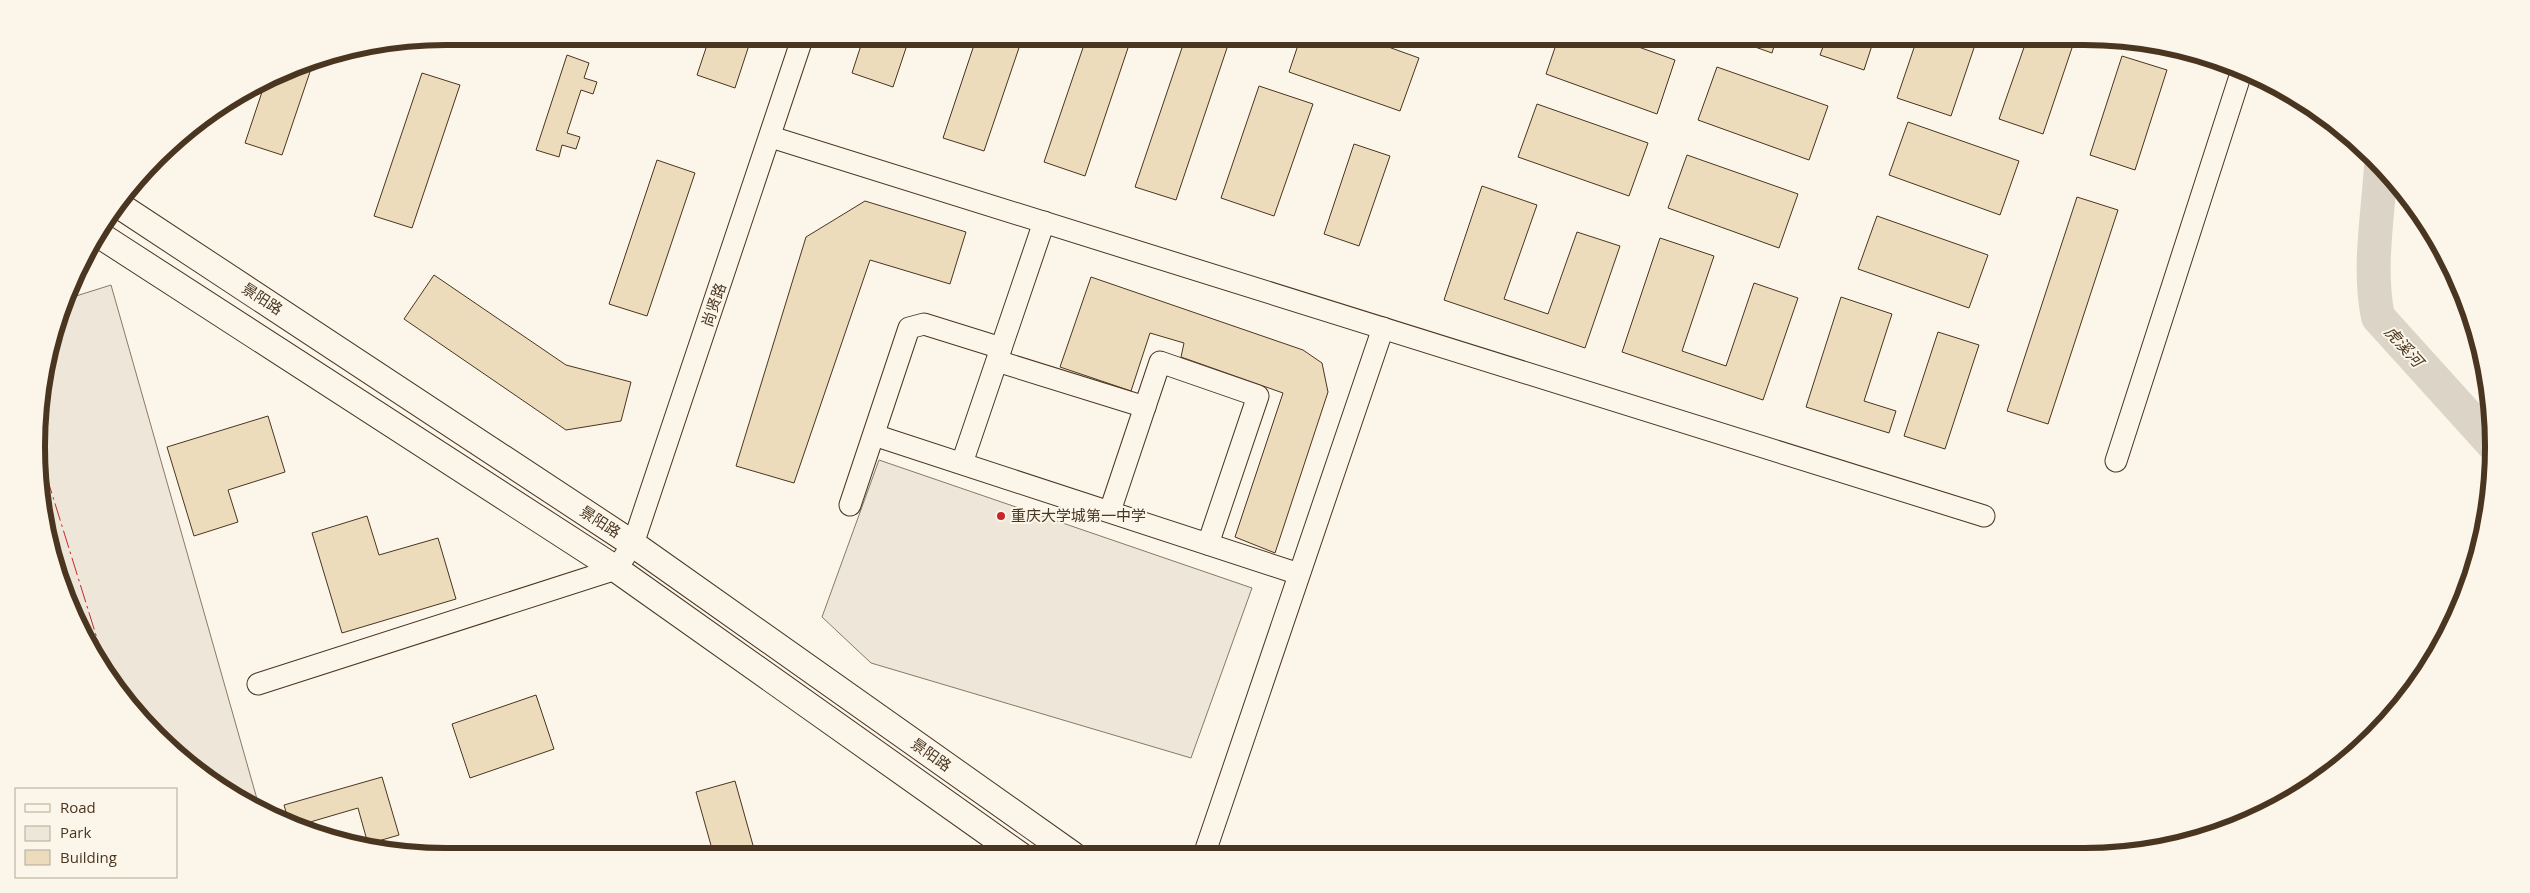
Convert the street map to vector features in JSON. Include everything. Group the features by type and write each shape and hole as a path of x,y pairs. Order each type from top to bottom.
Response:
{"main road":[{"name":"景阳路","path":"123,209 633,544 1063,848"},
{"name":"景阳路","path":"104,238 616,569 1010,848"}],"street":[{"name":"尚贤路","path":"616,569 633,544 771,137 800,45"},
{"path":"2116,461 2240,77"},
{"path":"771,137 1984,516"},
{"path":"962,463 1044,222"},
{"path":"850,505 909,328 924,324 999,355 1145,407"},
{"path":"1206,848 1383,328"},
{"path":"1110,511 1160,362 1258,396 1208,544"},
{"path":"874,435 1299,574"},
{"path":"258,684 616,569"}],"green space":[{"path":"111,285 257,800 202,765 145,711 128,691 99,647 86,624 66,576 48,499 45,446 48,394 53,368 66,317 76,296"},
{"path":"879,460 1252,588 1191,758 871,663 822,617"}],"building":[{"path":"707,45 749,45 735,88 697,75"},
{"path":"861,45 907,45 893,87 852,73"},
{"path":"974,45 1020,45 984,151 943,138"},
{"path":"1084,45 1129,45 1085,176 1044,162"},
{"path":"1183,45 1228,45 1176,200 1135,187"},
{"path":"1298,45 1383,45 1419,58 1400,111 1289,72"},
{"path":"1556,45 1633,45 1675,60 1657,114 1546,74"},
{"path":"1749,45 1774,45 1772,53"},
{"path":"1824,45 1872,45 1864,70 1820,55"},
{"path":"1915,45 1975,45 1951,116 1897,98"},
{"path":"2025,45 2073,45 2043,134 1999,119"},
{"path":"567,55 589,63 584,78 597,82 593,94 581,90 567,133 580,137 576,149 562,145 559,157 536,150"},
{"path":"2122,56 2167,70 2135,170 2090,155"},
{"path":"1717,67 1828,106 1809,160 1698,120"},
{"path":"311,68 282,155 245,143 263,89"},
{"path":"422,73 460,85 412,228 374,216"},
{"path":"1259,86 1313,104 1274,216 1221,198"},
{"path":"1537,104 1648,143 1629,196 1518,157"},
{"path":"1908,122 2019,161 2000,215 1889,175"},
{"path":"1354,144 1390,156 1359,246 1324,234"},
{"path":"1687,155 1798,194 1779,248 1668,208"},
{"path":"657,160 695,173 647,316 609,304"},
{"path":"1482,186 1537,205 1504,299 1548,314 1577,232 1620,246 1585,348 1444,300"},
{"path":"2077,197 2118,210 2048,424 2007,411"},
{"path":"865,201 966,232 950,284 870,260 794,483 736,466 806,237"},
{"path":"1877,216 1988,255 1969,308 1858,269"},
{"path":"1660,238 1714,256 1682,351 1726,366 1754,283 1798,298 1763,400 1622,352"},
{"path":"434,275 566,365 631,382 621,421 566,430 404,319"},
{"path":"1091,277 1303,350 1322,363 1328,392 1275,553 1235,537 1283,393 1181,357 1184,343 1150,333 1131,391 1060,367"},
{"path":"1841,297 1892,314 1864,401 1896,411 1889,433 1806,407"},
{"path":"1938,332 1979,345 1945,449 1904,436"},
{"path":"268,416 285,472 228,490 238,522 194,536 167,447"},
{"path":"367,516 379,555 438,538 456,599 342,633 312,533"},
{"path":"536,695 554,749 470,778 452,724"},
{"path":"382,777 399,835 376,842 367,840 358,808 307,823 287,814 284,805"},
{"path":"735,781 754,848 712,848 696,792"}],"waterway":[{"name":"虎溪河","path":"2380,177 2374,261 2375,299 2378,317 2485,435"}],"power":[{"path":"46,475 100,649"}],"place":[{"name":"重庆大学城第一中学","path":"1001,516"}]}
